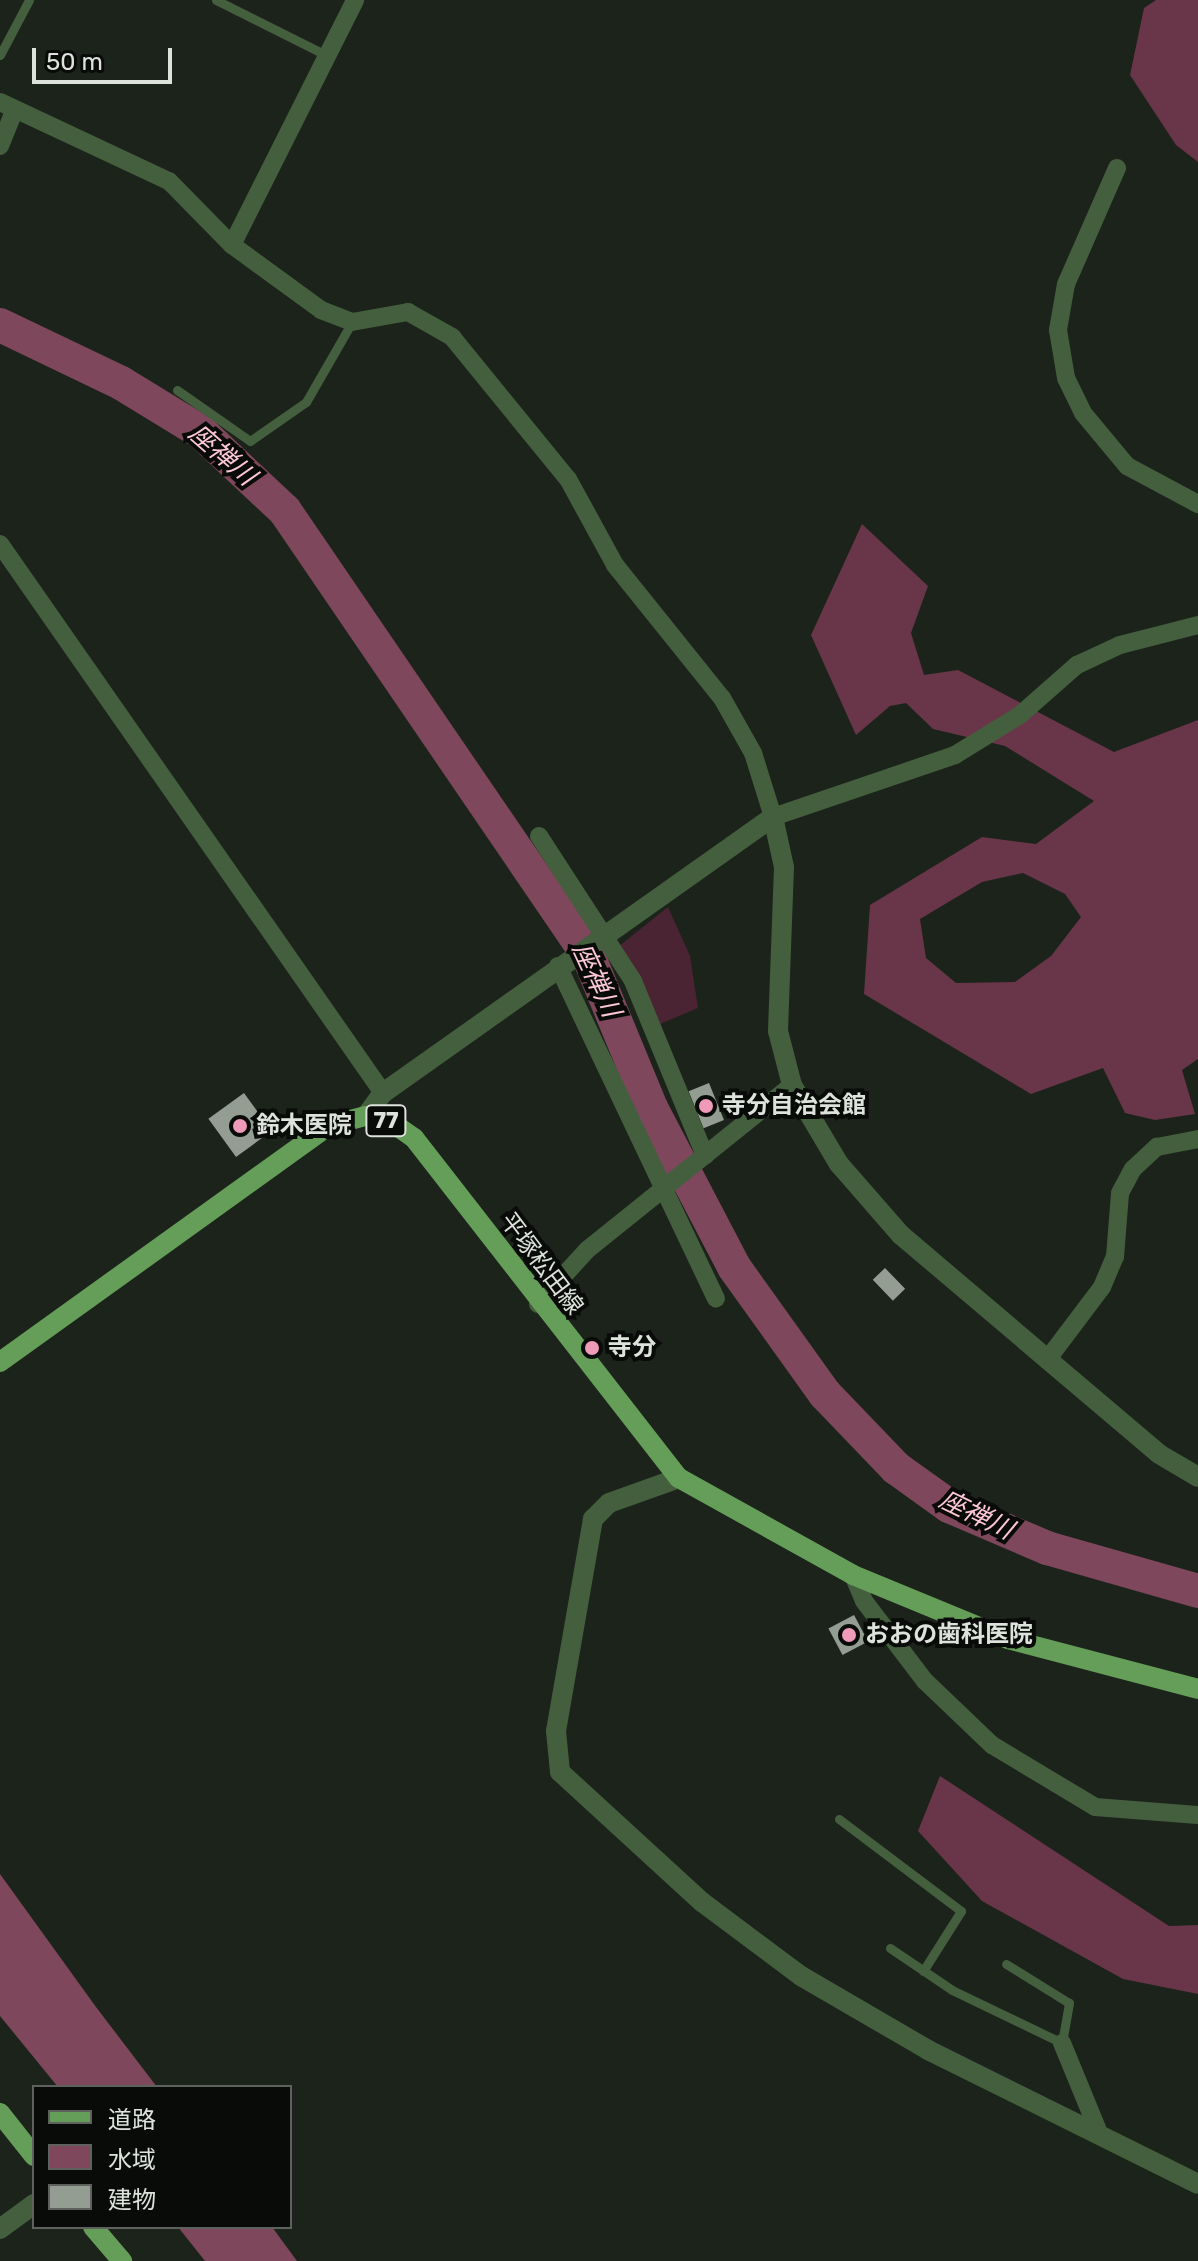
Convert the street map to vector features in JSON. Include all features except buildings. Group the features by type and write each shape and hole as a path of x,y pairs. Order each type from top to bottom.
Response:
{"main road":[{"name":"平塚松田線","path":"366,1116 414,1138 538,1304 679,1478 853,1575 1008,1639 1198,1689"},
{"name":"77","path":"0,1362 328,1126 366,1116"},
{"path":"0,2113 32,2153"},
{"path":"95,2229 122,2261"}],"street":[{"path":"232,245 355,0"},
{"path":"0,146 7,108 95,140 169,181 232,245 321,310 352,322 408,312 452,337 568,479 615,565 722,698 753,753 773,817 784,867 778,1031 792,1085 860,1190 1047,1360 1159,1454 1198,1477"},
{"path":"1117,168 1066,284 1058,330 1066,378 1083,413 1127,466 1198,504"},
{"path":"0,544 383,1093"},
{"path":"0,579 16,568"},
{"path":"366,1116 383,1093 558,966 773,817 955,755 1020,715 1077,665 1120,645 1198,625"},
{"path":"539,836 639,994 705,1156"},
{"path":"558,966 611,1068 662,1190 716,1298"},
{"path":"538,1304 587,1250 792,1085"},
{"path":"1047,1360 1102,1287 1115,1257 1120,1193 1133,1169 1157,1147 1198,1139"},
{"path":"679,1478 609,1503 593,1519 556,1731 560,1772 702,1902 801,1976 928,2050 1097,2128 1198,2184"},
{"path":"853,1575 864,1601 925,1681 1004,1754 1095,1807 1198,1815"},
{"path":"1062,2043 1097,2128"},
{"path":"0,2229 32,2205"}],"lane":[{"path":"0,55 29,0"},
{"path":"216,0 326,55"},
{"path":"177,390 250,441 306,402 352,322"},
{"path":"839,1819 961,1911 923,1971"},
{"path":"890,1948 923,1971 1062,2043 1069,2003 1006,1964"}],"shaded area":[{"path":"1156,0 1198,0 1198,162 1176,145 1130,75 1144,8"},
{"path":"862,524 928,586 911,633 924,675 958,670 1114,752 1198,720 1198,1059 1182,1070 1195,1114 1155,1120 1125,1113 1103,1068 1031,1094 864,994 870,905 982,837 1036,844 1094,801 1005,746 933,729 906,703 890,706 856,735 811,635","holes":["1023,873 1065,894 1081,917 1051,956 1015,982 956,983 926,958 920,919 982,882"]},
{"path":"668,907 690,956 698,1008 660,1024 618,947"},
{"path":"940,1776 1169,1926 1198,1925 1198,1994 1123,1979 982,1901 918,1831"}],"water":[{"path":"0,1874 155,2085 56,2085 0,2016"},
{"path":"180,2229 273,2229 297,2261 205,2261"}],"waterway":[{"name":"座禅川","path":"0,325 121,383 201,432 285,511 588,955 651,1108 734,1267 825,1394 896,1468 949,1506 1047,1548 1198,1591"}],"place":[{"name":"寺分自治会館","path":"706,1106"},
{"name":"鈴木医院","path":"240,1126"},
{"name":"寺分","path":"592,1348"},
{"name":"おおの歯科医院","path":"849,1635"}]}
